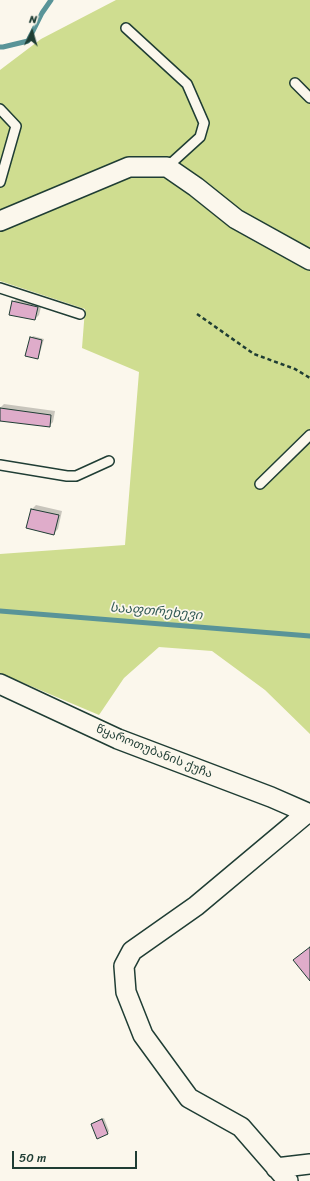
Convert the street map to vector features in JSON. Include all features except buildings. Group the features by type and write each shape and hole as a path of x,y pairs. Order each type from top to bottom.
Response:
{"street":[{"path":"0,221 130,167 167,167 196,187 236,219 310,260"},
{"name":"წყაროთუბანის ქუჩა","path":"0,684 118,739 271,797 308,814"},
{"path":"308,814 196,906 132,950 124,966 126,992 143,1035 189,1098 241,1127 282,1174 310,1164"}],"lane":[{"path":"126,28 187,84 204,123 200,137 167,167"},
{"path":"295,83 310,98"},
{"path":"0,109 16,126 0,182"},
{"path":"0,288 80,314"},
{"path":"260,484 310,435"},
{"path":"0,465 67,476 76,476 109,461"}],"path":[{"path":"197,314 254,354 295,369 310,378"}],"green space":[{"path":"116,0 310,0 310,734 265,690 212,651 159,647 124,678 99,715 0,673 0,554 125,545 139,372 82,348 85,309 0,281 0,70 41,39"}],"waterway":[{"path":"0,47 28,41 42,13 51,0"},
{"name":"სააფთრეხევი","path":"0,611 310,636"}]}
